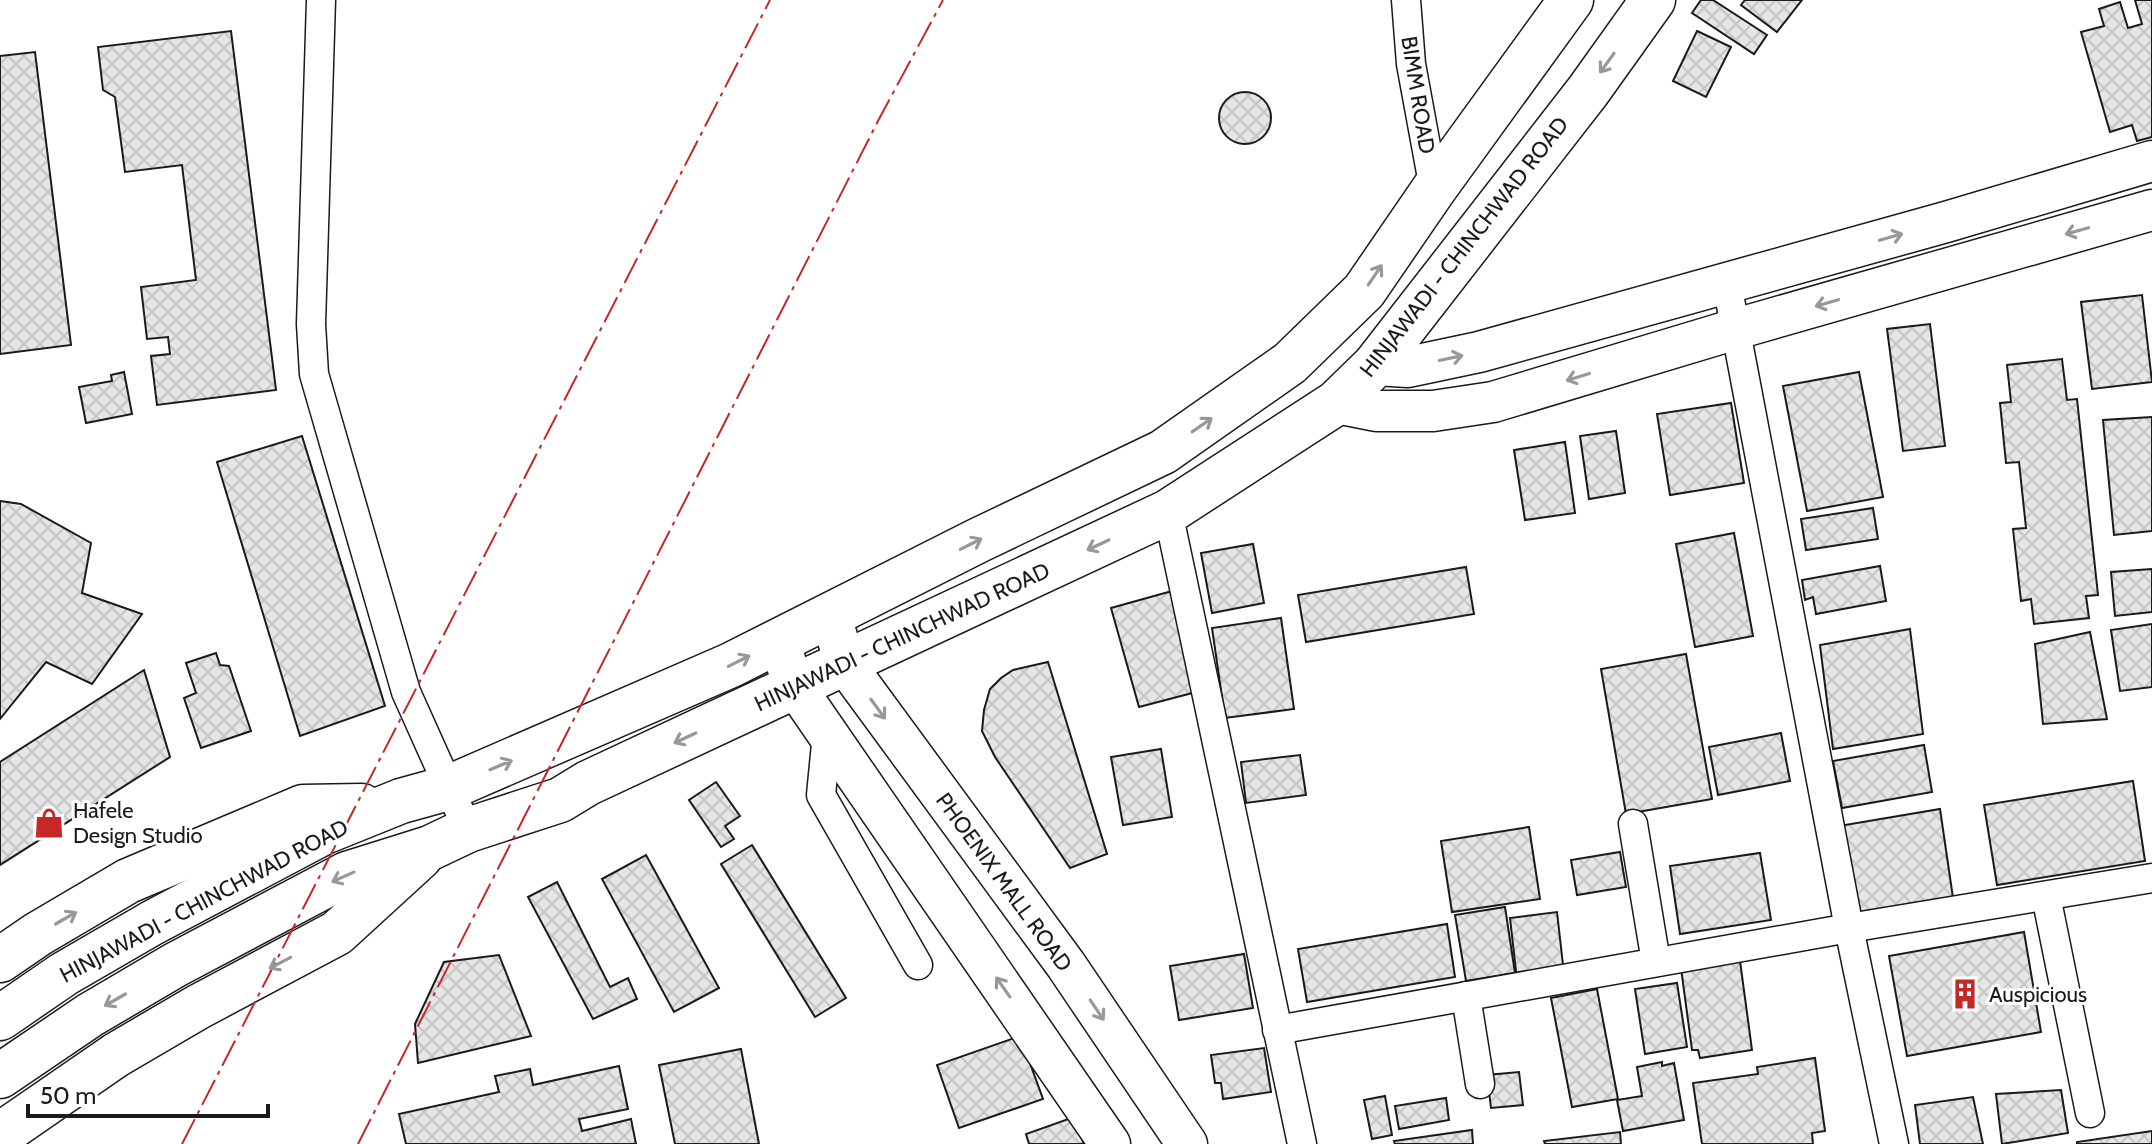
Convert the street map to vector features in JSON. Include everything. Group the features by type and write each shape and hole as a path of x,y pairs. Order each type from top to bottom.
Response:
{"main road":[{"name":"HINJAWADI - CHINCHWAD ROAD","path":"0,1018 64,974 152,923 324,832 391,805 448,788 731,665 979,540 1163,452 1290,363 1364,291 1571,0"},
{"name":"HINJAWADI - CHINCHWAD ROAD","path":"0,1076 90,1015 175,965 347,874 430,848 468,830 560,800 588,783 1168,512 1336,403 1375,365 1588,91 1653,0"},
{"path":"0,960 128,881 303,807 391,805 401,810 430,848 337,933 116,1055 0,1135"}],"street":[{"path":"321,0 311,324 314,374 406,692 468,830"},
{"name":"BIMM ROAD","path":"1406,0 1411,64 1434,189"},
{"path":"1336,403 1376,411 1433,411 1493,402 1736,329 2151,217 2148,162 1946,222 1479,352 1408,367 1375,365"},
{"path":"1727,284 1849,928 1894,1144"},
{"path":"1168,512 1302,1144"},
{"name":"PHOENIX MALL ROAD","path":"831,616 845,664 1066,965 1187,1144"},
{"path":"778,641 795,687 1110,1144"},
{"path":"827,734 821,795 918,965"},
{"path":"1633,824 1656,962"},
{"path":"1277,1030 1849,928 2152,878"},
{"path":"2046,896 2090,1113"},
{"path":"1466,996 1480,1084"}],"building":[{"path":"1701,0 1713,0 1767,35 1754,54 1692,13"},
{"path":"1745,0 1802,0 1777,32 1741,5"},
{"path":"2135,0 2152,0 2152,137 2137,141 2132,125 2110,132 2081,32 2104,26 2099,9 2120,2 2128,28 2142,24"},
{"path":"231,31 276,390 157,405 151,356 170,354 168,337 147,339 141,287 196,280 182,165 125,172 115,97 103,90 98,47"},
{"path":"1697,31 1731,47 1706,97 1673,81"},
{"path":"35,52 71,345 0,354 0,56"},
{"path":"1245,92 1263,100 1271,118 1263,136 1245,144 1227,136 1219,118 1227,100"},
{"path":"2142,295 2152,382 2092,389 2081,302"},
{"path":"1930,324 1945,446 1903,451 1887,329"},
{"path":"2062,359 2067,400 2077,399 2098,595 2086,596 2089,618 2034,624 2031,599 2021,601 2013,529 2026,528 2019,462 2006,463 2000,403 2011,402 2007,365"},
{"path":"124,372 132,414 86,423 79,387 112,381 111,375"},
{"path":"1859,372 1883,497 1807,511 1783,386"},
{"path":"1731,403 1744,483 1670,495 1657,414"},
{"path":"2152,417 2152,531 2114,535 2103,420"},
{"path":"1616,431 1625,493 1589,499 1580,436"},
{"path":"302,436 385,706 300,736 217,462"},
{"path":"1565,442 1575,513 1525,520 1514,450"},
{"path":"0,501 21,504 91,543 82,593 142,614 92,684 46,662 0,719"},
{"path":"1873,508 1878,539 1806,550 1801,519"},
{"path":"1734,533 1753,636 1695,647 1676,544"},
{"path":"1253,544 1264,603 1212,613 1201,553"},
{"path":"1880,566 1886,601 1816,614 1813,597 1805,600 1802,580"},
{"path":"1466,567 1474,614 1306,642 1298,595"},
{"path":"2152,569 2152,612 2115,616 2111,572"},
{"path":"1172,591 1200,691 1139,707 1111,608"},
{"path":"1281,618 1294,709 1225,718 1212,628"},
{"path":"2152,624 2152,687 2120,691 2111,630"},
{"path":"1910,629 1923,734 1833,749 1820,645"},
{"path":"2090,632 2107,719 2043,724 2035,644"},
{"path":"216,653 220,665 229,666 251,731 201,748 184,698 196,693 186,663"},
{"path":"1686,654 1712,799 1626,814 1601,669"},
{"path":"1048,662 1107,854 1070,868 995,757 982,731 990,689 1013,670"},
{"path":"144,670 170,757 0,865 0,762"},
{"path":"1781,733 1790,781 1718,795 1709,747"},
{"path":"1924,745 1932,792 1842,808 1833,761"},
{"path":"1161,749 1172,817 1123,825 1111,757"},
{"path":"1300,755 1306,795 1246,803 1241,762"},
{"path":"2133,781 2145,861 1997,885 1984,805"},
{"path":"716,782 740,816 725,826 734,839 721,847 689,800"},
{"path":"1940,809 1953,898 1856,913 1839,826"},
{"path":"1529,827 1540,899 1452,912 1441,841"},
{"path":"752,845 846,998 815,1017 721,864"},
{"path":"1620,852 1626,887 1577,895 1571,860"},
{"path":"1760,853 1771,920 1680,934 1670,866"},
{"path":"646,855 719,988 674,1012 602,879"},
{"path":"557,882 610,987 628,978 637,999 593,1019 528,897"},
{"path":"1505,907 1515,973 1466,981 1455,915"},
{"path":"1557,912 1564,974 1517,980 1510,918"},
{"path":"1447,924 1455,977 1307,1002 1298,949"},
{"name":"Auspicious","path":"2024,932 2041,1032 1907,1056 1889,956"},
{"path":"1244,954 1253,1008 1179,1020 1170,966"},
{"path":"499,955 531,1036 418,1063 415,1024 444,962"},
{"path":"1740,961 1752,1050 1700,1058 1698,1050 1692,1050 1681,968"},
{"path":"1677,983 1687,1047 1645,1054 1635,989"},
{"path":"1597,989 1618,1099 1572,1107 1551,998"},
{"path":"1020,1036 1043,1099 959,1128 937,1065"},
{"path":"1264,1048 1271,1092 1223,1099 1221,1083 1215,1083 1211,1055"},
{"path":"741,1049 759,1144 675,1144 659,1065"},
{"path":"1815,1058 1825,1131 1812,1133 1813,1144 1702,1144 1693,1083 1758,1074 1757,1067"},
{"path":"1662,1062 1662,1066 1674,1063 1684,1120 1623,1131 1617,1100 1642,1096 1637,1067"},
{"path":"619,1066 628,1109 579,1119 582,1131 631,1119 636,1144 406,1144 399,1114 499,1092 495,1076 530,1069 533,1085"},
{"path":"1519,1072 1523,1105 1491,1108 1487,1075"},
{"path":"2061,1090 2068,1133 2002,1144 1996,1094"},
{"path":"1385,1096 1392,1135 1372,1139 1364,1100"},
{"path":"1973,1097 1983,1144 1920,1144 1915,1105"},
{"path":"1446,1098 1449,1120 1399,1129 1395,1106"},
{"path":"1074,1117 1084,1144 1029,1144 1026,1134"},
{"path":"1472,1130 1473,1144 1395,1144 1394,1141"},
{"path":"2152,1131 2152,1144 2077,1144 2077,1142"},
{"path":"1620,1132 1621,1144 1545,1144 1544,1141"}],"power":[{"path":"182,1144 770,0"},
{"path":"358,1144 879,119 943,0"}],"place":[{"name":"Hafele Design Studio","path":"49,823"},
{"name":"Auspicious","path":"1965,994"}]}
